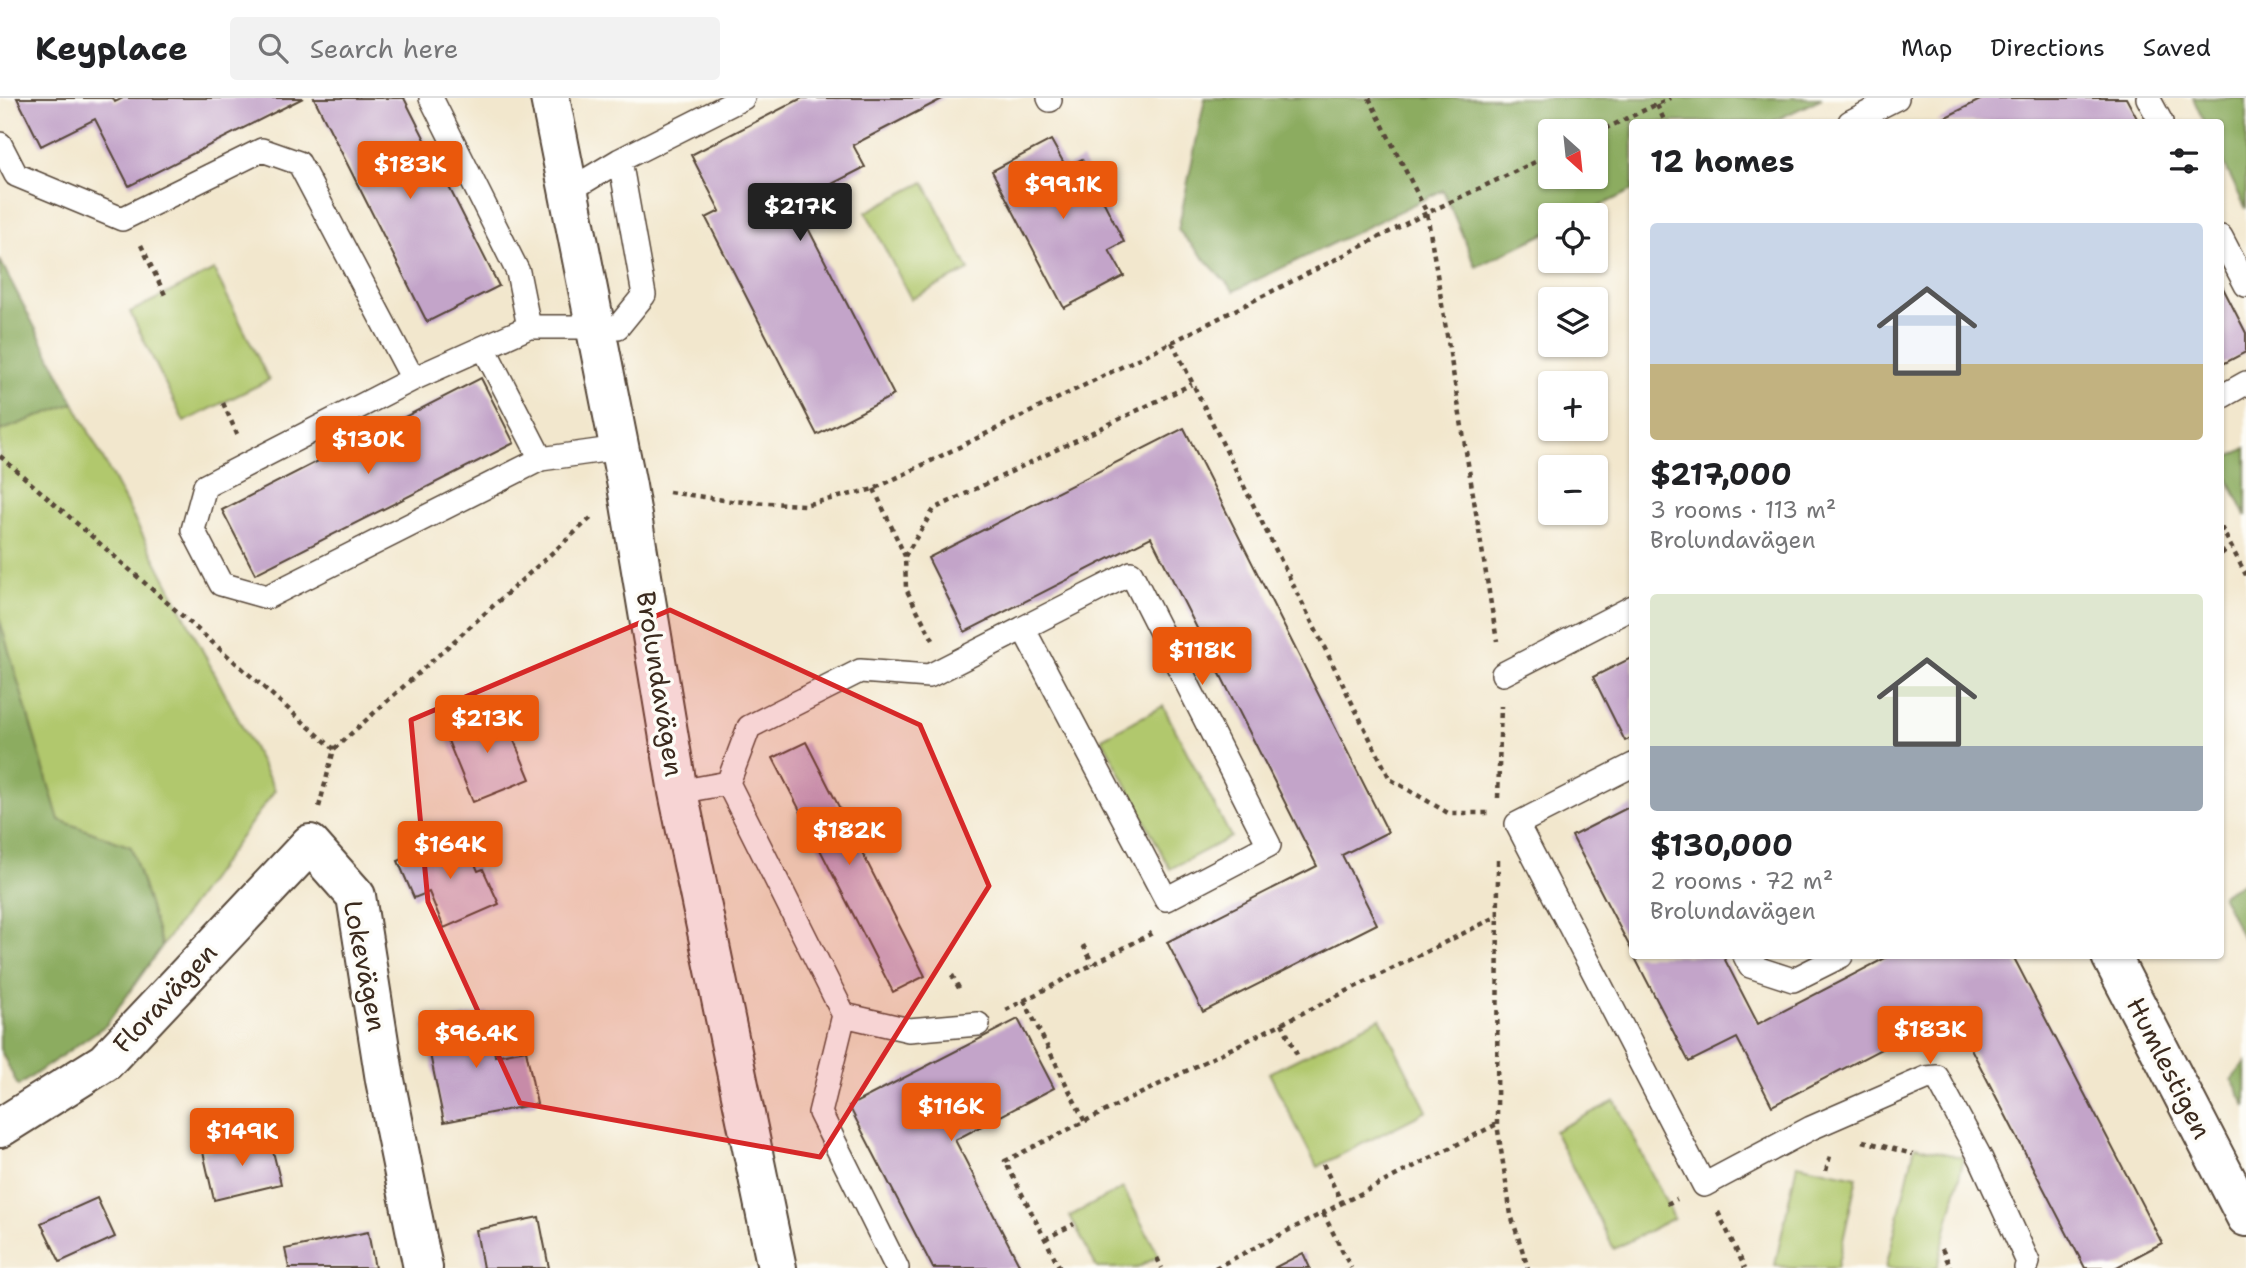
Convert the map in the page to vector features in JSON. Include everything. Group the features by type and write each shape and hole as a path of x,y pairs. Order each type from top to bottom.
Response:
{"street":[{"name":"Brolundavägen","path":"550,98 627,486 678,792 776,1268"},
{"name":"Floravägen","path":"0,1128 105,1062 310,844"},
{"name":"Lokevägen","path":"310,844 356,896 385,1080 423,1268"},
{"name":"Humlestigen","path":"2113,959 2246,1217"}],"lane":[{"path":"431,98 518,272 529,327"},
{"path":"570,190 620,160 743,98"},
{"path":"1856,119 1897,98"},
{"path":"2148,98 2159,119"},
{"path":"0,144 16,175 122,219 262,150 299,163 413,379"},
{"path":"619,448 541,459 267,597 221,584 193,530 205,486 413,379 529,327 618,327 644,295 620,160"},
{"path":"2224,243 2246,285"},
{"path":"484,348 541,459"},
{"path":"2224,395 2246,383"},
{"path":"897,1268 820,1113 844,1015 728,783 749,727 860,671 929,676 948,667 1023,628 1131,573 1269,845 1166,900 1023,628"},
{"path":"1503,674 1629,609"},
{"path":"1629,767 1517,824 1704,1185 1811,1128 1926,1078 1937,1077 1981,1159 2028,1262 2026,1268"},
{"path":"678,792 728,783"},
{"path":"1746,959 1750,966 1793,980 1835,959"},
{"path":"844,1015 909,1030 978,1024"}],"path":[{"path":"1608,127 1670,98"},
{"path":"1657,105 1664,119"},
{"path":"310,844 334,749 627,486 731,501 804,505 874,489 1427,213 1538,161"},
{"path":"128,216 165,295"},
{"path":"1172,342 1390,779 1448,813 1498,813"},
{"path":"905,556 934,509 1192,384"},
{"path":"0,456 334,749"},
{"path":"874,489 905,556 906,589 948,667"},
{"path":"2224,533 2246,575"},
{"path":"2224,552 2231,546"},
{"path":"978,1024 1170,923 1179,892"},
{"path":"1060,1268 1005,1161 1498,916"},
{"path":"1083,945 1093,964"},
{"path":"1024,1000 1085,1122"},
{"path":"1282,1023 1298,1059"},
{"path":"1214,1268 1497,1124"},
{"path":"1323,1164 1342,1203"},
{"path":"1323,1213 1351,1268"},
{"path":"1045,1239 1074,1224"},
{"path":"1942,1249 1951,1268"},
{"path":"1157,1258 1162,1268"}],"highlighted area":[{"path":"670,610 920,725 989,886 820,1157 520,1103 428,902 411,720"}],"green space":[{"path":"1205,98 1822,98 1778,119 1629,119 1629,192 1606,203 1538,203 1538,237 1476,267 1443,190 1234,291 1178,230"},
{"path":"2193,98 2246,98 2246,209 2224,163 2224,119 2203,119"},
{"path":"924,182 969,270 911,299 866,212"},
{"path":"0,260 74,403 0,431"},
{"path":"214,270 269,380 184,422 130,312"},
{"path":"74,403 275,790 162,946 131,847 59,820 0,621 0,431"},
{"path":"2246,448 2246,516 2224,470 2224,459"},
{"path":"0,621 59,820 131,847 162,946 106,1025 18,1086 0,1049"},
{"path":"1163,706 1231,837 1170,869 1102,738"},
{"path":"2246,881 2246,944 2224,901 2224,893"},
{"path":"1380,1018 1427,1111 1317,1167 1269,1073"},
{"path":"2246,1062 2246,1107 2232,1079"},
{"path":"1615,1101 1674,1218 1614,1249 1554,1131"},
{"path":"1915,1146 1964,1158 1937,1268 1886,1268"},
{"path":"1797,1164 1857,1177 1837,1268 1790,1268 1775,1265"},
{"path":"1123,1188 1159,1256 1137,1268 1097,1268 1070,1216"}],"building":[{"path":"17,98 113,98 115,102 123,98 303,98 129,186 95,119 41,146"},
{"path":"314,98 404,98 499,286 427,322"},
{"path":"802,98 944,98 853,145 865,167 795,203 894,395 817,435 706,218 720,211 691,155"},
{"path":"1984,98 2126,98 2137,119 1942,119"},
{"path":"1051,140 1066,167 1082,159 1124,242 1109,250 1124,276 1064,308 992,171"},
{"path":"2224,290 2246,333 2246,352 2224,363"},
{"path":"481,378 514,443 255,574 222,510"},
{"path":"1184,428 1388,832 1342,855 1377,924 1203,1012 1167,942 1317,866 1151,537 965,632 928,558"},
{"path":"1629,659 1629,739 1625,741 1593,677"},
{"path":"500,707 530,779 473,802 444,731"},
{"path":"806,742 925,976 893,992 773,758"},
{"path":"1629,807 1629,945 1572,836"},
{"path":"462,834 478,871 483,869 499,904 444,928 429,892 414,898 398,861"},
{"path":"1636,959 1725,959 1758,1024 1883,959 2015,959 2162,1243 2115,1268 2085,1268 1952,1012 1772,1106 1737,1038 1689,1062"},
{"path":"487,1012 495,1056 526,1050 537,1104 444,1122 424,1025"},
{"path":"1018,1019 1054,1088 955,1140 1021,1268 933,1268 849,1106"},
{"path":"269,1135 281,1184 214,1200 203,1152"},
{"path":"97,1198 115,1237 60,1262 41,1223"},
{"path":"539,1217 549,1268 483,1268 476,1230"},
{"path":"368,1232 375,1268 289,1268 285,1249"},
{"path":"1303,1253 1310,1268 1274,1268"}]}
